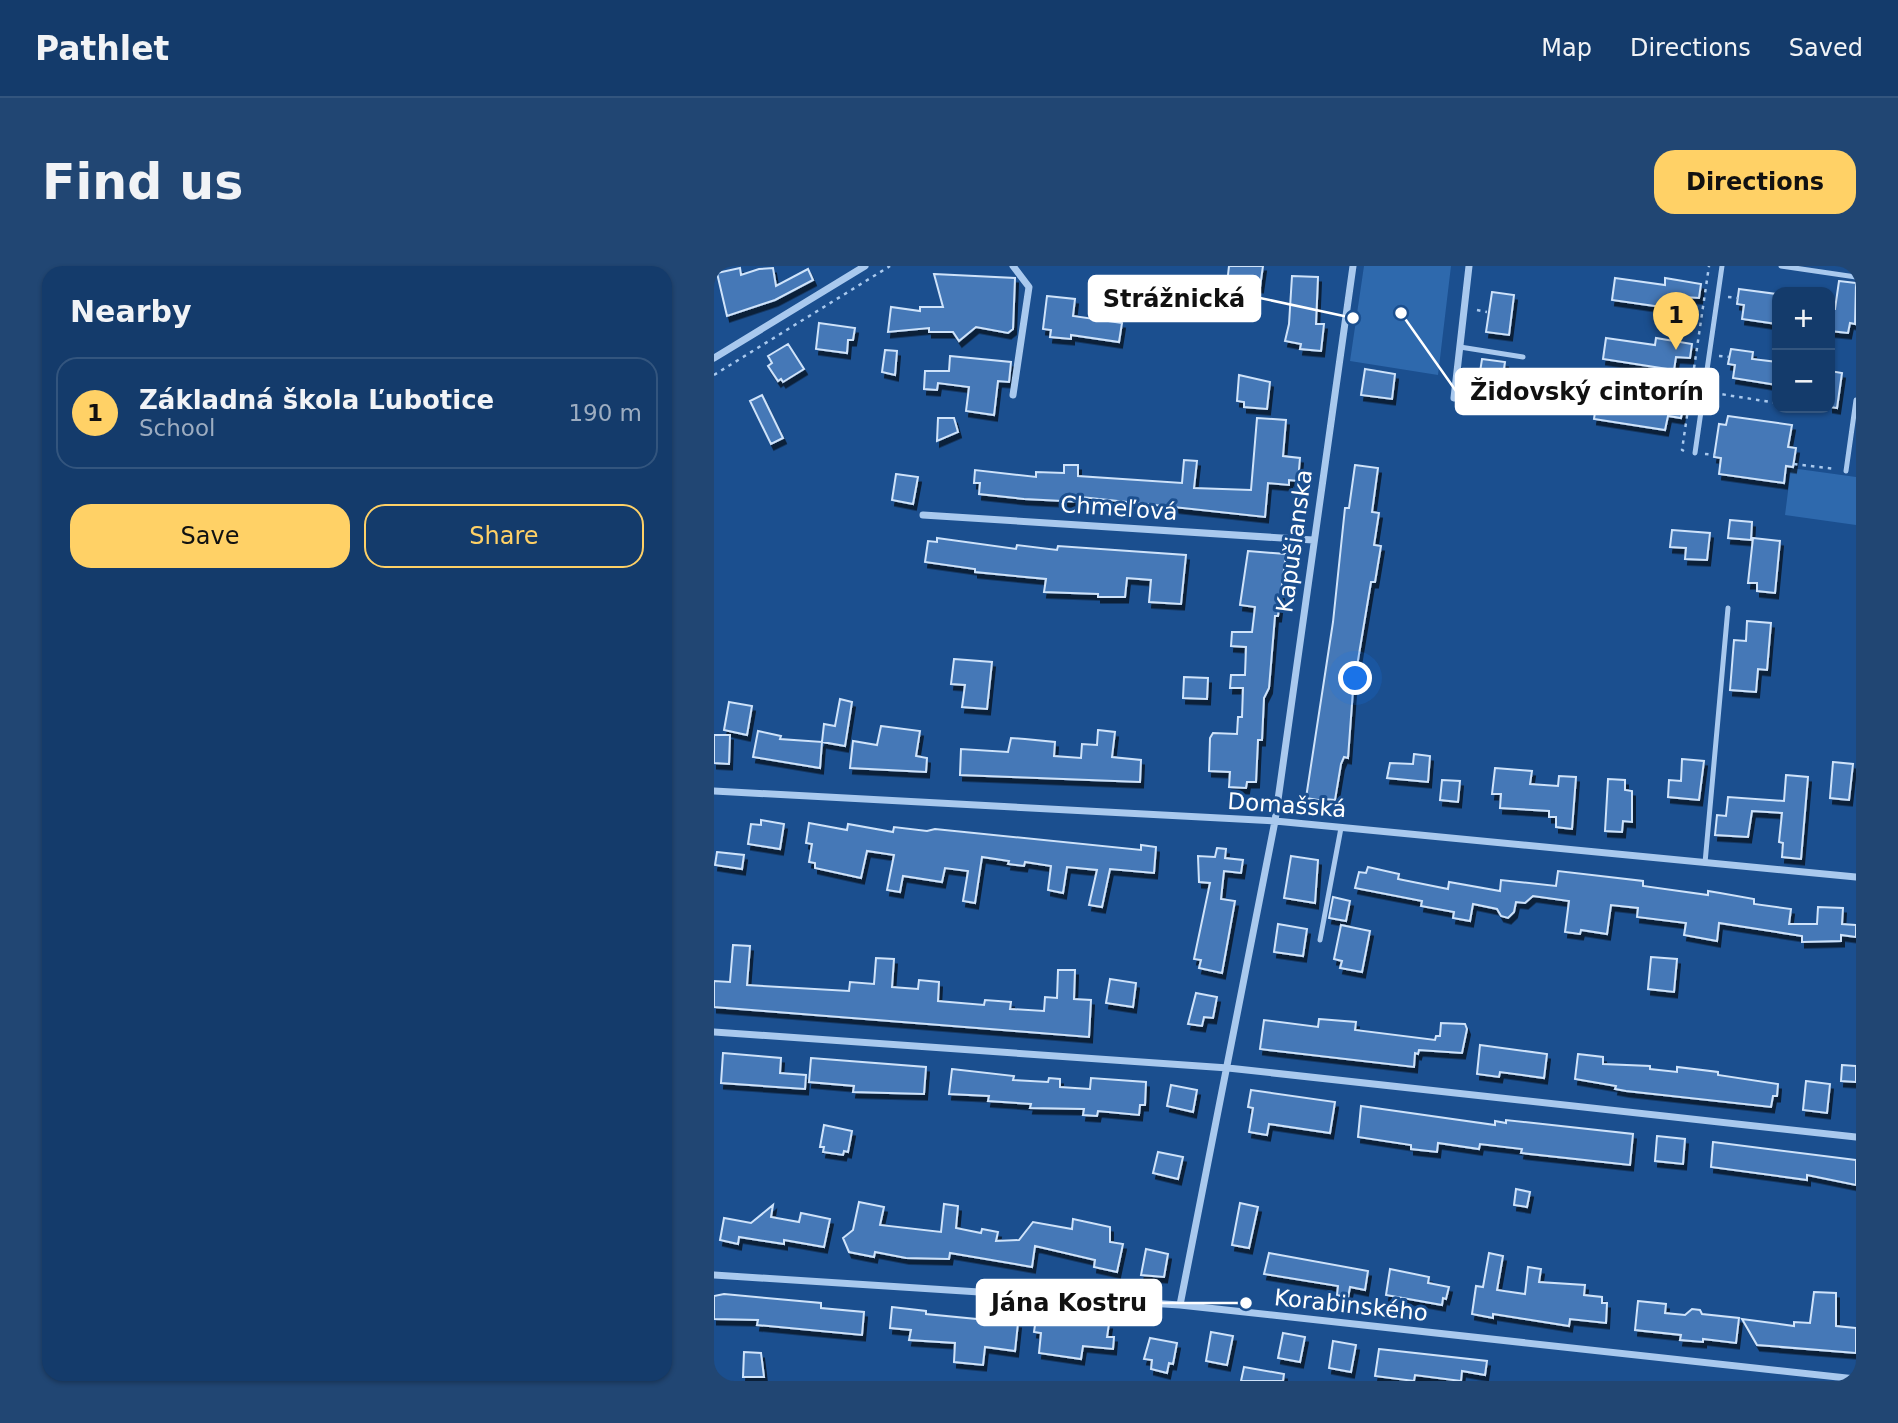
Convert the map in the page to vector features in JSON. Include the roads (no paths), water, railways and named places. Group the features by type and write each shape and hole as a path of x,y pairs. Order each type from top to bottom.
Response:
{"street":[{"path":"714,358 865,266"},
{"path":"1013,266 1029,287 1013,395"},
{"name":"Kapušianska","path":"1180,1305 1275,821 1353,266"},
{"path":"1454,398 1469,266"},
{"name":"Chmeľová","path":"923,515 1313,540"},
{"name":"Domašská","path":"714,791 1275,821 1856,877"},
{"path":"714,1032 1228,1068 1856,1137"},
{"name":"Korabinského","path":"714,1275 1180,1305 1856,1379"}],"lane":[{"path":"1695,453 1722,266"},
{"path":"1781,266 1856,277"},
{"path":"1460,347 1523,357"},
{"path":"1846,471 1856,400"},
{"path":"1705,863 1728,608"},
{"path":"1320,940 1341,828"}],"place":[{"name":"Židovský cintorín","path":"1401,313"},
{"name":"Strážnická","path":"1353,318"},
{"name":"Základná škola Ľubotice","path":"1676,350"},
{"name":"Jána Kostru","path":"1246,1303"}]}
